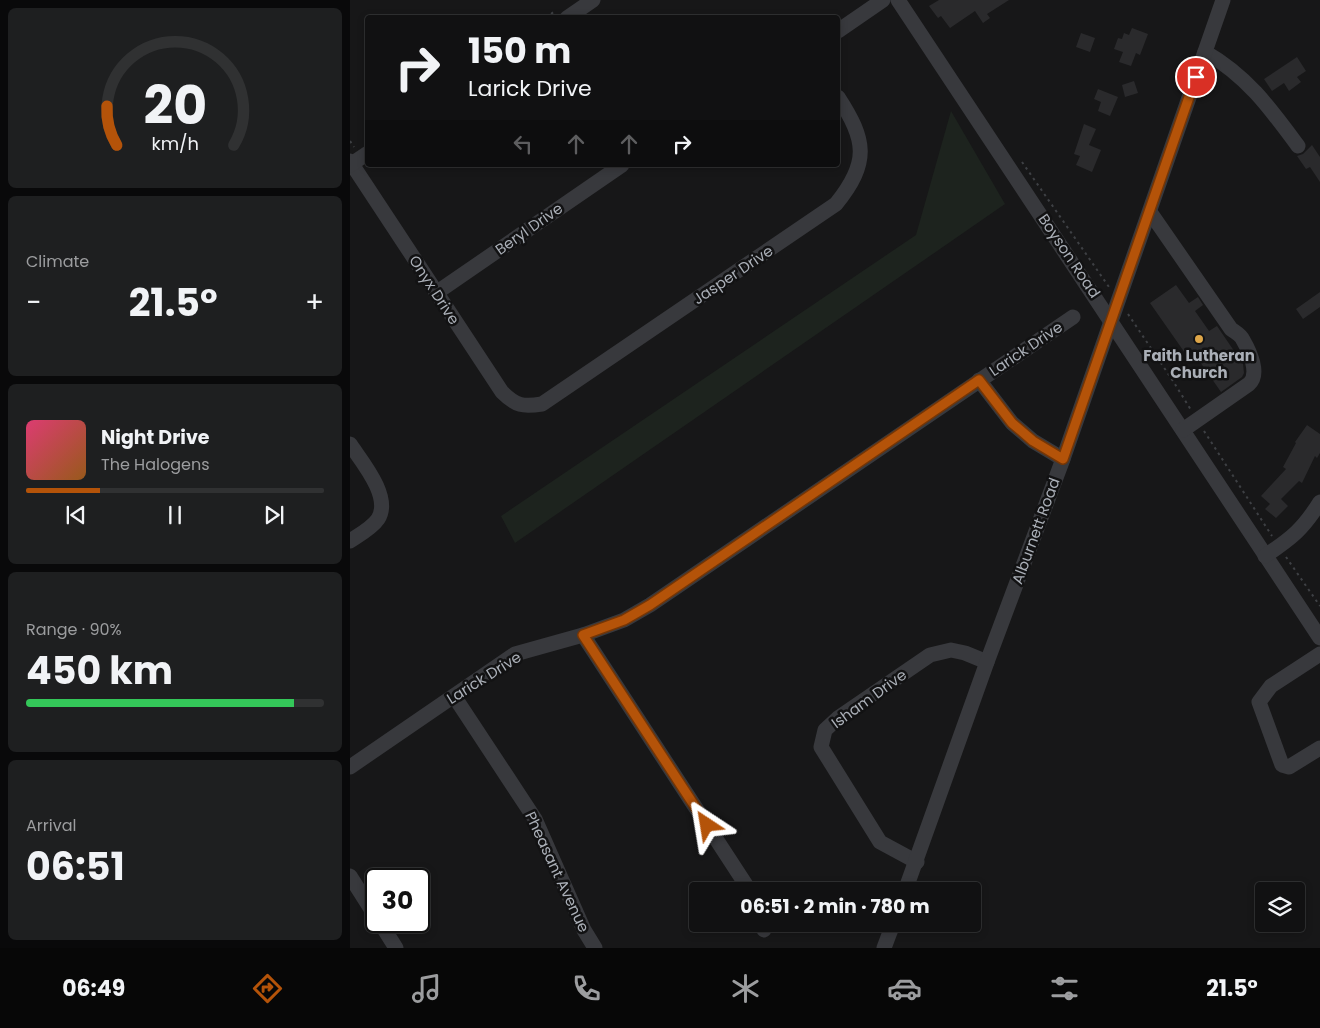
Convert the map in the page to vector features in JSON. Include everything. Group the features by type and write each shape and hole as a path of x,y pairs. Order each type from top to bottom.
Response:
{"street":[{"path":"571,15 593,0"},
{"path":"840,30 883,0"},
{"name":"Boyson Road","path":"898,0 1320,638"},
{"name":"Alburnett Road","path":"909,882 987,662 1063,459 1223,0"},
{"path":"1205,52 1221,61 1262,97 1298,146"},
{"name":"Jasper Drive","path":"528,406 542,404 836,204 850,187 856,174 860,147 854,122 840,100"},
{"path":"351,163 365,155"},
{"name":"Onyx Drive","path":"351,163 502,392 513,403 528,406"},
{"name":"Beryl Drive","path":"436,293 619,167"},
{"path":"1150,212 1231,329 1243,338 1255,371 1253,380 1183,430"},
{"name":"Larick Drive","path":"350,767 515,654 583,635 624,620 650,605 1073,317"},
{"name":"Larick Drive","path":"979,380 1012,423 1033,441 1063,459"},
{"path":"350,444 377,485 382,503 379,518 368,529 350,541"},
{"path":"1265,556 1290,540 1306,524 1320,502"},
{"path":"583,635 744,882"},
{"name":"Isham Drive","path":"917,862 880,842 821,747 825,730 838,718 930,655 952,650 987,662"},
{"path":"1320,654 1271,686 1259,702 1282,765 1289,767 1320,748"},
{"name":"Pheasant Avenue","path":"454,696 534,819 584,930 595,948"},
{"path":"350,876 365,900"},
{"path":"884,948 890,932"},
{"path":"387,933 396,948"}],"path":[{"path":"1022,162 1103,278"},
{"path":"1283,552 1320,606"}],"shaded area":[{"path":"951,111 1005,204 515,543 501,516 916,235"}],"building":[{"path":"939,0 1009,0 987,14 990,18 983,23 975,11 950,28 941,16 938,18 929,6"},
{"path":"1132,28 1148,34 1140,55 1136,53 1131,66 1119,62 1123,52 1114,49 1118,38 1122,39 1124,33 1129,35"},
{"path":"1081,33 1095,38 1090,52 1076,47"},
{"path":"1297,57 1306,71 1297,77 1301,82 1289,91 1284,83 1272,91 1264,79"},
{"path":"1134,81 1138,93 1125,97 1122,85"},
{"path":"1098,89 1118,97 1110,116 1098,111 1101,102 1094,99"},
{"path":"1084,124 1096,129 1089,145 1101,150 1092,172 1076,165 1080,156 1074,154"},
{"path":"1312,145 1320,157 1320,182 1310,167 1306,169 1297,156 1303,154"},
{"name":"Faith Lutheran Church","path":"1176,285 1189,303 1198,297 1203,305 1195,311 1209,331 1217,326 1243,364 1244,373 1242,377 1221,392 1191,349 1185,353 1150,303"},
{"path":"1320,292 1320,307 1303,319 1296,309"},
{"path":"1307,425 1320,434 1320,453 1317,458 1315,456 1302,483 1299,481 1281,499 1288,506 1276,518 1265,509 1270,504 1261,496 1286,469 1283,467 1295,442"}],"place":[{"name":"Faith Lutheran Church","path":"1199,339"}],"route":[{"path":"707,825 583,635 624,620 650,605 979,380 1012,423 1033,441 1063,459 1196,77"}]}
